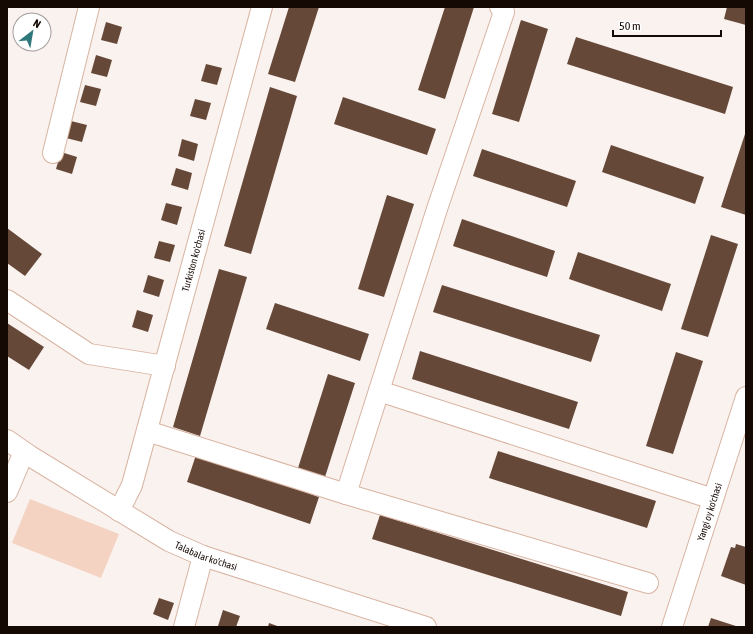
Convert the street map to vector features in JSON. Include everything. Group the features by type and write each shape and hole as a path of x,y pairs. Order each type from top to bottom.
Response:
{"street":[{"path":"53,153 88,7"},
{"name":"Turkiston ko'chasi","path":"119,511 132,485 262,7"},
{"path":"346,494 437,209 504,12 500,7"},
{"path":"7,300 89,354 165,366"},
{"path":"379,391 713,499"},
{"name":"Yangi oy ko'chasi","path":"672,627 746,397"},
{"path":"147,430 346,494 648,583"},
{"name":"Talabalar ko'chasi","path":"7,440 169,541 203,556 426,627"},
{"path":"7,492 24,452"},
{"path":"184,627 203,556"}],"shaded area":[{"path":"30,499 119,534 101,578 12,543"}],"building":[{"path":"289,7 319,7 295,82 268,74"},
{"path":"445,7 474,7 445,99 418,90"},
{"path":"727,7 746,7 746,25 724,19"},
{"path":"521,20 548,29 519,122 492,114"},
{"path":"106,22 122,27 117,44 101,40"},
{"path":"576,37 733,87 725,114 567,64"},
{"path":"96,55 112,60 107,77 91,73"},
{"path":"206,64 222,68 217,85 201,81"},
{"path":"85,85 101,89 96,106 80,102"},
{"path":"270,87 297,96 251,254 224,246"},
{"path":"343,97 436,129 427,155 334,124"},
{"path":"195,99 211,103 206,120 190,116"},
{"path":"71,121 87,125 82,142 66,138"},
{"path":"746,131 746,215 721,207"},
{"path":"182,139 198,144 194,161 178,156"},
{"path":"611,145 704,177 695,204 602,172"},
{"path":"482,149 576,181 567,207 473,176"},
{"path":"61,152 77,157 72,174 56,169"},
{"path":"176,168 192,173 188,190 171,185"},
{"path":"387,195 414,204 384,297 358,289"},
{"path":"166,203 182,207 177,225 161,220"},
{"path":"462,219 555,251 547,277 453,246"},
{"path":"7,228 42,254 25,276 7,263"},
{"path":"711,235 738,244 708,337 681,329"},
{"path":"159,241 175,245 170,262 154,258"},
{"path":"578,252 671,284 662,311 569,279"},
{"path":"219,269 247,277 200,436 173,427"},
{"path":"148,275 164,280 159,297 143,292"},
{"path":"442,285 600,335 591,362 433,312"},
{"path":"275,303 369,334 360,361 266,329"},
{"path":"137,310 153,315 148,332 132,327"},
{"path":"7,323 44,347 29,370 7,356"},
{"path":"420,351 578,402 569,429 412,379"},
{"path":"676,352 703,361 673,454 646,446"},
{"path":"328,374 355,383 325,477 298,468"},
{"path":"498,451 656,501 647,528 489,478"},
{"path":"196,455 319,497 310,524 187,482"},
{"path":"380,515 628,592 621,616 372,539"},
{"path":"736,544 746,547 746,585 721,576 731,547 735,548"},
{"path":"159,598 174,603 168,620 153,614"},
{"path":"223,610 240,616 236,627 218,626"},
{"path":"711,618 739,627 708,627"},
{"path":"269,623 280,627 268,627"}]}
